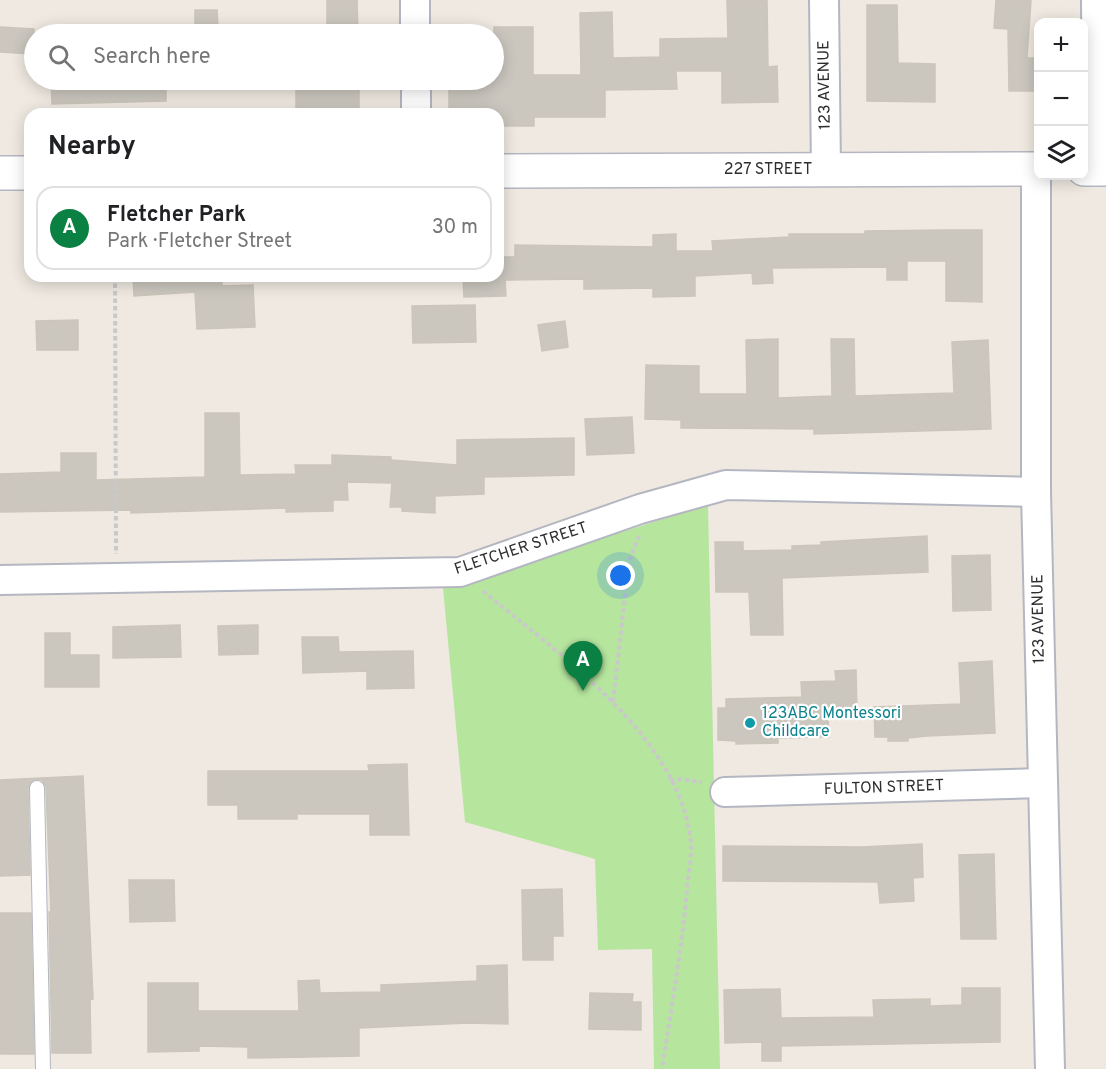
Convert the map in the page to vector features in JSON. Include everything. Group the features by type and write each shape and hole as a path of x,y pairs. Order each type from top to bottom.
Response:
{"main road":[{"name":"227 STREET","path":"504,171 1034,169"},
{"path":"0,173 24,173"}],"street":[{"path":"415,0 415,24"},
{"name":"123 AVENUE","path":"824,0 826,170"},
{"path":"1096,0 1096,169"},
{"path":"416,90 416,108"},
{"name":"123 AVENUE","path":"1037,180 1036,492 1050,1069"},
{"name":"FLETCHER STREET","path":"0,580 460,572 640,509 726,485 1036,492"},
{"name":"FULTON STREET","path":"725,792 1043,783"}],"lane":[{"path":"37,788 43,1069"}],"path":[{"path":"115,282 117,578"},
{"path":"613,702 629,561 642,528 640,509"},
{"path":"460,572 601,689 652,747 680,800 691,844 685,919 662,1069"}],"green space":[{"path":"708,505 720,1069 654,1069 652,949 598,950 595,859 465,822 443,588"}],"building":[{"path":"327,0 357,0 358,24 327,24"},
{"path":"727,0 767,0 768,67 777,66 778,102 722,103 722,71 676,71 677,89 605,90 605,117 534,117 534,126 504,126 504,108 449,108 449,90 504,90 504,27 533,27 533,75 581,75 580,13 612,12 613,58 660,57 660,39 728,38"},
{"path":"996,0 1031,0 1027,58 1034,58 1034,91 1009,91 1008,29 994,28"},
{"path":"867,5 897,5 898,63 935,64 935,102 867,101"},
{"path":"195,10 217,10 218,24 195,24"},
{"path":"0,27 24,28 24,54 0,52"},
{"path":"51,90 166,90 166,101 52,104"},
{"path":"296,90 359,90 359,108 296,108"},
{"path":"982,230 982,302 946,301 946,261 907,261 907,280 887,280 887,267 772,268 773,283 753,284 752,273 695,276 695,296 653,297 653,288 584,289 584,279 505,280 506,296 464,297 463,282 504,282 504,257 515,257 515,245 653,247 653,235 676,234 676,251 713,251 712,241 789,237 789,234 865,234 865,231"},
{"path":"133,282 222,282 222,286 253,285 255,327 197,329 195,292 134,296"},
{"path":"475,305 476,342 413,343 412,306"},
{"path":"78,320 78,350 37,350 36,321"},
{"path":"565,321 568,347 542,351 538,325"},
{"path":"778,339 778,398 832,396 831,339 854,339 855,396 954,393 952,342 988,340 991,429 814,434 814,429 681,428 681,420 645,419 646,365 699,366 699,394 747,394 746,340"},
{"path":"205,413 239,413 240,475 296,474 295,465 332,465 332,455 391,457 391,460 457,465 457,440 574,438 574,475 484,477 484,494 435,496 435,513 402,511 402,507 390,507 392,483 347,482 348,500 333,500 333,511 286,512 286,508 131,513 131,510 0,512 0,474 61,472 61,453 96,453 96,480 205,477"},
{"path":"632,417 634,453 587,455 585,419"},
{"path":"927,536 928,572 782,578 783,635 751,635 749,592 716,592 715,542 743,542 743,551 792,550 792,546 821,545 821,542"},
{"path":"990,555 991,610 953,611 952,556"},
{"path":"180,625 181,657 113,658 113,627"},
{"path":"258,625 258,654 219,655 218,626"},
{"path":"45,633 70,633 70,655 99,655 99,687 45,687"},
{"path":"302,637 338,637 339,652 413,651 414,688 367,689 367,671 303,673"},
{"path":"992,661 995,733 927,736 908,738 908,741 888,741 888,737 875,737 874,707 961,704 959,663"},
{"path":"856,670 857,714 828,715 829,737 778,738 778,743 736,744 736,741 718,740 718,708 726,708 726,699 802,697 801,682 836,681 835,671"},
{"path":"407,764 409,835 370,835 370,814 297,814 297,819 238,819 238,805 208,805 208,771 369,771 368,765"},
{"path":"83,776 93,999 90,1000 91,1053 52,1053 49,912 51,912 46,787 42,780 36,779 28,788 30,875 0,876 0,780"},
{"path":"922,844 923,877 913,878 914,901 880,903 878,882 723,881 723,846 862,847"},
{"path":"994,854 996,939 961,939 959,855"},
{"path":"129,880 174,880 175,921 130,922"},
{"path":"562,889 563,936 553,936 553,960 523,960 522,890"},
{"path":"0,913 31,913 34,1054 0,1054"},
{"path":"507,965 508,1024 468,1023 359,1028 359,1056 248,1058 248,1047 199,1046 199,1051 148,1052 148,983 198,983 198,1011 299,1011 298,981 319,980 320,993 381,992 381,985 477,981 477,966"},
{"path":"962,988 1000,988 1000,1042 781,1046 781,1061 762,1061 762,1042 725,1043 724,990 780,989 781,1018 874,1017 873,1000 930,999 930,1006 962,1005"},
{"path":"590,993 633,994 632,1002 641,1002 641,1030 589,1029"}],"place":[{"name":"Fletcher Park","path":"583,691"},
{"name":"123ABC Montessori Childcare","path":"750,723"}]}
